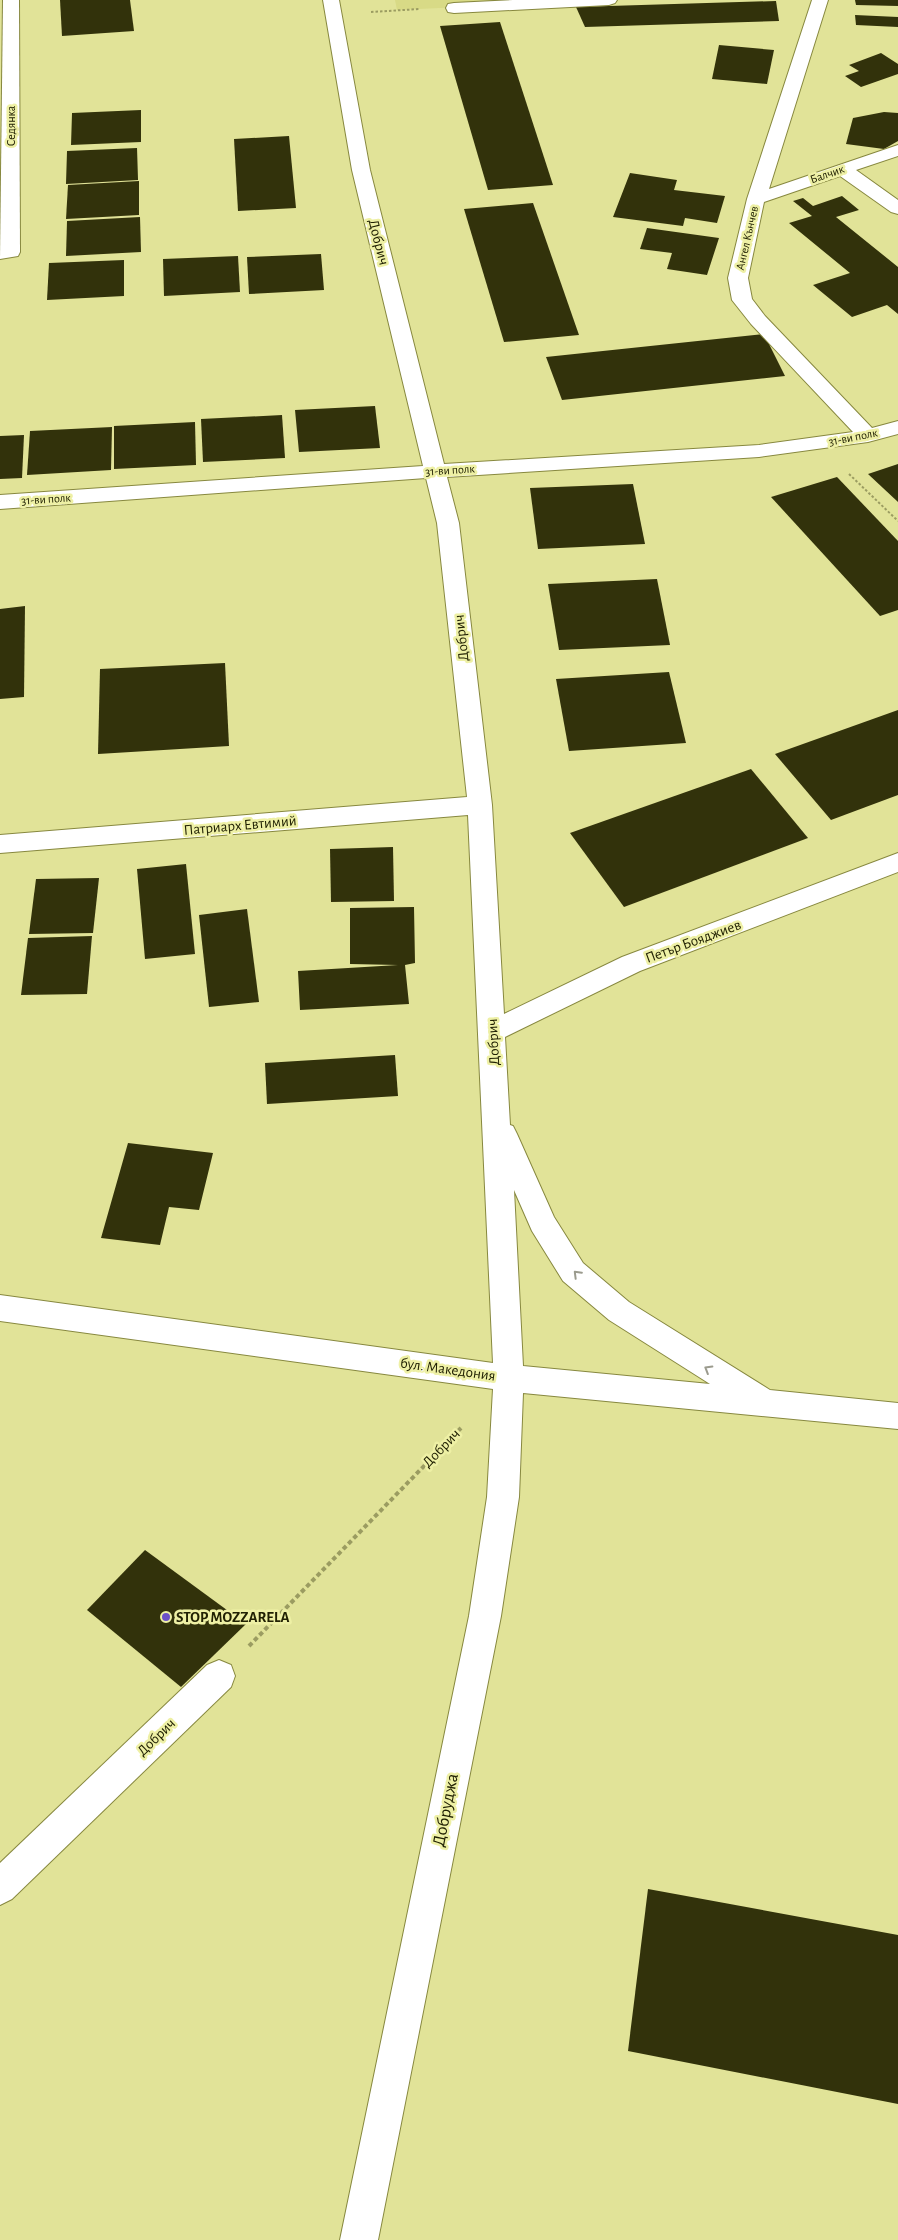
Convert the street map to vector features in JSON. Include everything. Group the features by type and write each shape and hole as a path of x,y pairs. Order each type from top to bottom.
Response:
{"street":[{"name":"Седянка","path":"6,252 11,0"},
{"path":"454,8 609,0"},
{"name":"Ангел Кънчев","path":"820,0 756,199 738,278 742,300 758,320 868,436"},
{"name":"Добрич","path":"332,7 362,170 448,523 480,804 510,1378"},
{"name":"Балчик","path":"756,199 898,150"},
{"path":"842,169 898,208"},
{"name":"31-ви полк","path":"0,502 436,471 759,451 868,436 898,427"},
{"name":"Патриарх Евтимий","path":"0,844 480,804"},
{"name":"Петър Бояджиев","path":"492,1031 631,964 898,862"},
{"path":"496,1119 542,1223 573,1272 619,1311 765,1403"},
{"name":"бул. Македония","path":"0,1308 510,1378 898,1416"},
{"name":"Добруджа","path":"359,2240 485,1616 503,1497 510,1378"},
{"name":"Добрич","path":"2,1883 219,1676"}],"path":[{"path":"332,7 454,8"},
{"path":"818,444 898,521"},
{"name":"Добрич","path":"219,1676 510,1378"}],"shaded area":[{"path":"395,0 609,0 397,10"}],"building":[{"path":"60,0 130,0 134,31 62,36"},
{"path":"855,0 898,0 898,6 856,5"},
{"path":"776,1 779,21 585,27 576,7"},
{"path":"855,15 898,17 898,27 856,25"},
{"path":"500,22 553,185 488,190 440,26"},
{"path":"719,45 774,50 767,84 712,79"},
{"path":"881,53 898,64 898,74 861,87 845,76 859,71 849,65"},
{"path":"141,110 141,142 71,145 72,113"},
{"path":"884,112 898,113 898,141 884,149 846,144 853,118"},
{"path":"289,136 296,208 238,211 234,139"},
{"path":"137,148 138,180 66,184 67,151"},
{"path":"630,173 677,180 674,190 725,196 717,223 685,218 683,226 613,217"},
{"path":"139,181 139,215 66,219 68,185"},
{"path":"842,196 859,210 836,217 898,267 898,314 887,305 852,317 813,285 850,273 789,223 812,216 793,201 803,198 813,206"},
{"path":"533,203 579,335 504,342 464,209"},
{"path":"140,217 141,252 66,256 67,221"},
{"path":"647,228 719,238 707,275 667,269 672,253 640,249"},
{"path":"321,254 324,290 249,294 247,257"},
{"path":"238,256 240,292 164,296 163,259"},
{"path":"124,260 124,296 47,300 49,263"},
{"path":"764,334 785,376 562,400 546,357"},
{"path":"375,406 380,448 299,452 295,410"},
{"path":"282,415 285,458 203,462 201,419"},
{"path":"195,422 196,465 114,469 114,426"},
{"path":"112,427 111,470 27,475 30,431"},
{"path":"24,435 22,478 0,479 0,436"},
{"path":"898,464 898,502 868,474"},
{"path":"837,477 898,541 898,610 880,616 771,497"},
{"path":"633,484 645,544 538,549 530,488"},
{"path":"657,579 670,645 559,650 548,584"},
{"path":"25,606 24,697 0,699 0,609"},
{"path":"225,663 229,746 98,754 100,669"},
{"path":"669,672 686,743 569,751 556,679"},
{"path":"898,710 898,795 831,820 775,754"},
{"path":"751,769 808,838 624,907 570,833"},
{"path":"393,847 394,901 331,902 330,849"},
{"path":"186,864 195,954 145,959 137,869"},
{"path":"99,878 93,933 29,934 36,879"},
{"path":"414,907 415,963 405,965 409,1004 300,1010 298,971 398,965 350,964 350,908"},
{"path":"247,909 259,1002 209,1007 199,915"},
{"path":"92,936 87,994 21,995 28,938"},
{"path":"395,1055 398,1096 267,1104 265,1063"},
{"path":"128,1143 213,1153 199,1210 169,1207 160,1245 101,1238"},
{"name":"STOP MOZZARELA","path":"145,1550 246,1624 181,1687 87,1610"},
{"path":"648,1889 898,1935 898,2104 628,2051"}],"place":[{"name":"STOP MOZZARELA","path":"166,1617"}]}
